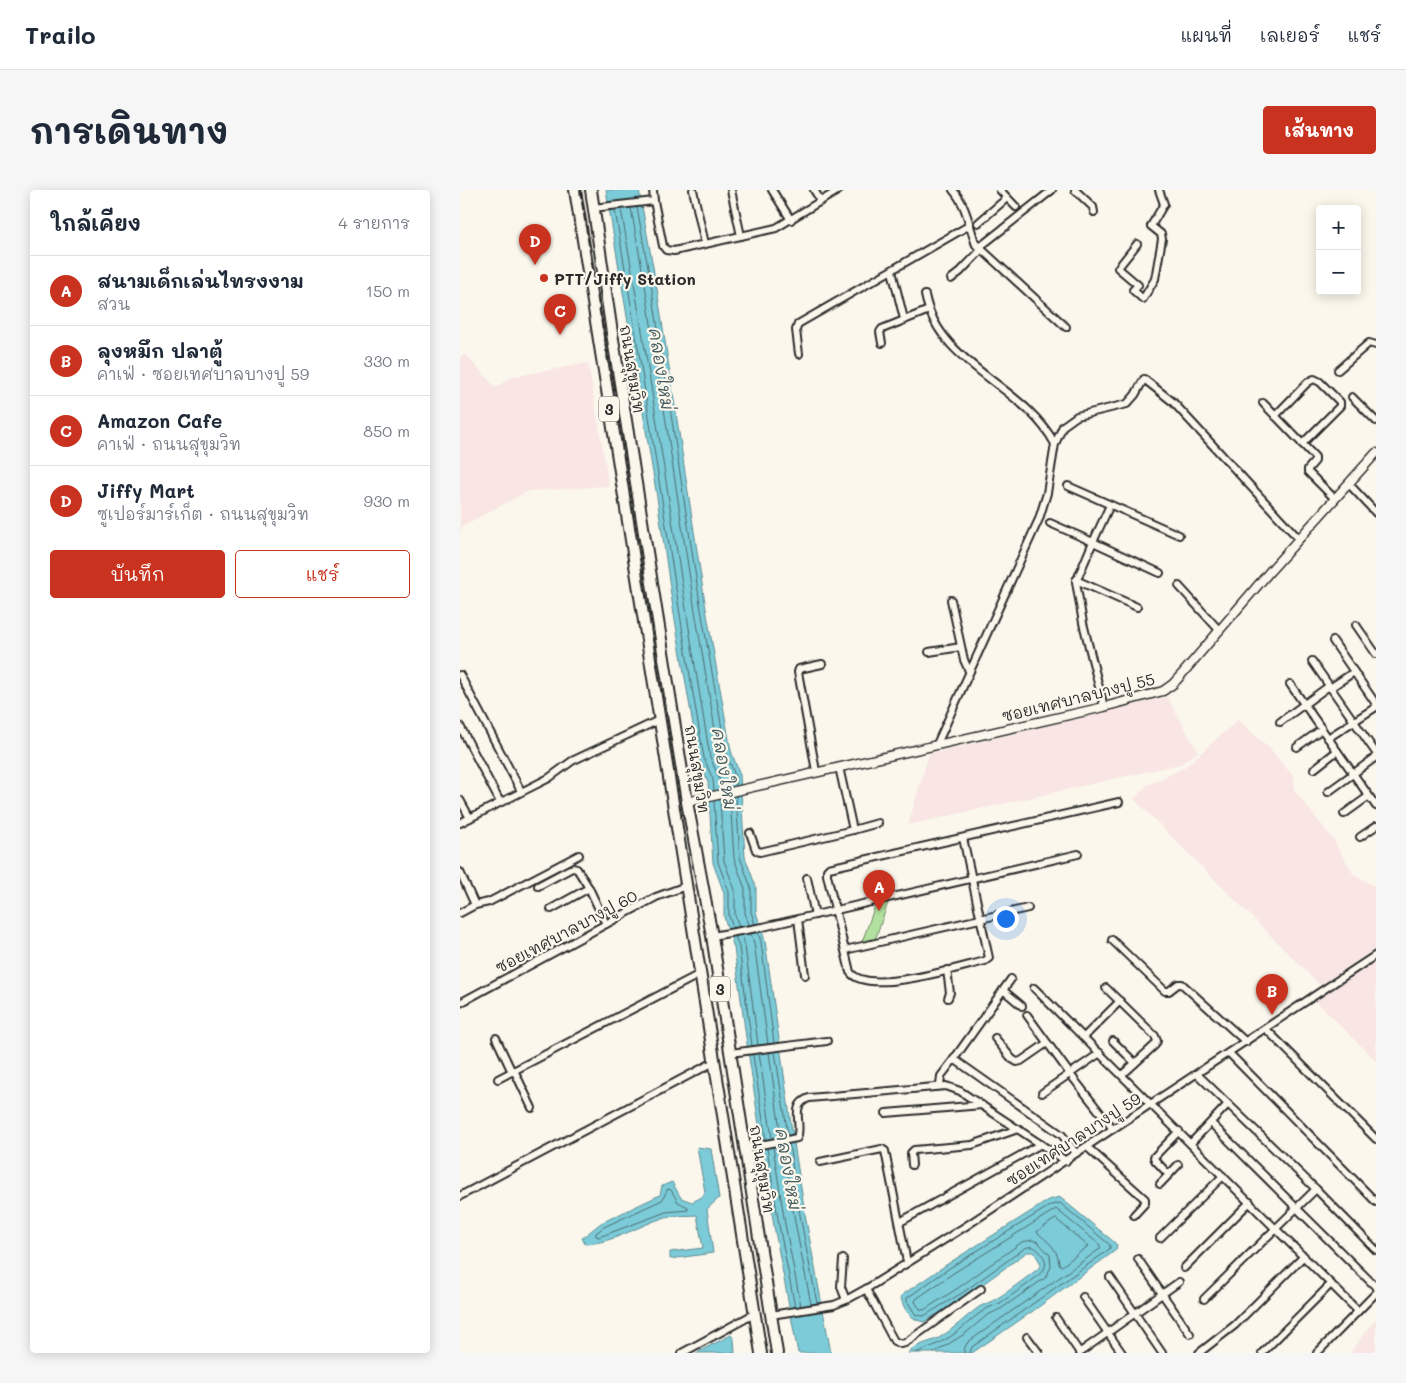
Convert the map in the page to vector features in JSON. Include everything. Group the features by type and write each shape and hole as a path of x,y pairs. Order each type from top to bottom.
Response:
{"highway":[{"name":"ถนนสุขุมวิท","path":"575,190 761,1353"},
{"name":"ถนนสุขุมวิท","path":"591,190 598,207 612,333 688,802 712,936 777,1353"},
{"path":"644,628 660,625"}],"street":[{"path":"653,190 651,201 663,246 666,250 674,251 776,228 839,190"},
{"path":"693,190 705,244"},
{"path":"731,190 741,236"},
{"path":"772,190 791,220"},
{"path":"814,190 821,201"},
{"path":"953,190 962,204 968,227 975,243 1066,327"},
{"path":"1000,190 1016,207"},
{"path":"951,279 960,272 983,245 1052,190"},
{"path":"1075,190 1094,207 1094,212"},
{"path":"1137,244 1118,268 1138,285 1133,290 1143,299 1155,279 1162,239 1161,234 1151,226 1164,204 1159,190"},
{"path":"978,224 1007,198"},
{"path":"598,207 651,201"},
{"path":"799,354 796,330 798,324 968,227"},
{"path":"892,271 904,319"},
{"path":"925,295 929,310 952,346 1032,414 1046,428 1055,444"},
{"path":"882,343 881,330 929,310"},
{"path":"1338,370 1369,343 1376,345"},
{"path":"936,744 1044,505 1055,444 1059,433 1068,421 1077,416 1127,404 1136,395 1144,380 1173,402 1299,539"},
{"path":"1275,416 1312,380 1320,382 1340,402 1340,406 1302,444"},
{"path":"1352,397 1376,422"},
{"path":"1263,403 1315,457 1315,461 1308,469 1308,472 1335,499"},
{"name":"ซอยเทศบาลบางปู 55","path":"688,802 816,771 1104,707 1156,694 1168,689 1376,453"},
{"path":"1349,484 1376,512"},
{"path":"1068,486 1178,535"},
{"path":"1104,707 1083,623 1076,580 1110,505"},
{"path":"1050,523 1160,573"},
{"path":"1076,580 1136,607"},
{"path":"1179,586 1219,630"},
{"path":"951,600 961,647 969,671"},
{"path":"1356,624 1376,654"},
{"path":"1328,738 1376,706 1333,641"},
{"path":"929,652 961,647"},
{"path":"1312,661 1376,753"},
{"path":"816,771 798,672 799,669 822,664"},
{"path":"1280,722 1354,672"},
{"path":"460,675 521,791"},
{"path":"1290,684 1376,806"},
{"path":"460,823 558,773 572,761 659,720"},
{"path":"460,726 463,740 500,802"},
{"path":"1297,747 1322,729"},
{"path":"1314,769 1337,750"},
{"path":"1328,792 1376,758"},
{"path":"839,767 853,830"},
{"path":"1344,814 1369,796"},
{"path":"460,800 470,818"},
{"path":"963,838 989,958 985,961 898,981 866,981 855,978 852,975 835,910 827,875 829,868 1119,802"},
{"path":"750,833 756,850 760,852 878,823"},
{"path":"1360,837 1376,826"},
{"path":"712,936 798,919 1078,854"},
{"path":"460,914 475,905 489,902 579,855"},
{"path":"538,886 573,868 580,871 606,924"},
{"path":"460,872 475,905"},
{"path":"807,878 815,915"},
{"name":"ซอยเทศบาลบางปู 60","path":"460,1003 656,897 686,886"},
{"path":"551,909 588,888"},
{"path":"845,950 1028,908"},
{"path":"798,919 805,975"},
{"path":"1112,940 1163,989 1169,991 1178,984 1182,984 1246,1042"},
{"name":"ซอยเทศบาลบางปู 59","path":"771,1314 834,1304 866,1289 1087,1147 1376,955"},
{"path":"947,970 950,993 948,998"},
{"path":"498,1079 700,974"},
{"path":"940,1086 941,1076 1011,979"},
{"path":"1034,988 1358,1311"},
{"path":"1106,988 1157,1038 1157,1043 1122,1075"},
{"path":"1003,990 1022,1006"},
{"path":"1084,1037 1120,1001"},
{"path":"1027,1015 1113,1129"},
{"path":"1266,1029 1376,1139"},
{"path":"496,1038 532,1108"},
{"path":"995,1038 1012,1059 1017,1062 1047,1043"},
{"path":"730,1053 827,1041"},
{"path":"1112,1041 1135,1063"},
{"path":"1042,1093 1100,1053"},
{"path":"1229,1053 1376,1202"},
{"path":"954,1059 1062,1135 1076,1153"},
{"path":"460,1196 714,1062"},
{"path":"1197,1074 1376,1250"},
{"path":"745,1148 795,1139 799,1134 798,1106 809,1098 940,1086 955,1088 1066,1160"},
{"path":"1191,1143 1228,1104"},
{"path":"886,1113 982,1105"},
{"path":"1211,1123 1376,1286"},
{"path":"912,1165 911,1153 914,1150 972,1145 1018,1129"},
{"path":"1169,1175 1154,1160 1154,1157 1179,1131"},
{"path":"900,1222 1041,1144"},
{"path":"1087,1147 1145,1199 1145,1203 1134,1215"},
{"path":"820,1162 884,1150 907,1262"},
{"path":"1160,1184 1178,1165"},
{"path":"1160,1238 1223,1176"},
{"path":"1204,1299 1316,1189"},
{"path":"1184,1268 1250,1202"},
{"path":"1199,1353 1235,1325 1304,1256"},
{"path":"844,1259 841,1287 846,1300"},
{"path":"1138,1259 1190,1334"},
{"path":"1110,1277 1162,1353"},
{"path":"1056,1318 1080,1353 1179,1282"},
{"path":"1262,1353 1331,1284"},
{"path":"866,1289 894,1341 901,1344 981,1289"},
{"path":"1317,1353 1376,1293"},
{"path":"1083,1297 1122,1353"},
{"path":"682,1353 754,1314"},
{"path":"1027,1336 1039,1353"}],"shaded area":[{"path":"465,354 496,388 511,377 588,363 609,486 528,491 462,526 460,534 460,357"},
{"path":"1167,697 1198,752 1180,764 908,825 929,754"},
{"path":"1238,720 1270,749 1294,777 1294,790 1332,838 1354,875 1376,887 1376,948 1320,985 1134,799 1148,785 1184,768"},
{"path":"1376,961 1376,1061 1315,1000"},
{"path":"1376,1319 1376,1353 1350,1353"}],"green space":[{"path":"890,897 874,943 861,945 877,900"}],"water":[{"name":"คลองใหม่","path":"606,190 639,190 657,289 705,603 731,751 740,775 745,857 756,887 756,912 765,941 806,1220 831,1353 798,1353 774,1226 734,948 724,917 724,893 713,863 708,782 699,760"},
{"path":"697,1147 711,1149 719,1198 707,1209 713,1253 670,1259 670,1252 703,1248 697,1215 666,1217 616,1237 585,1244 582,1238 601,1223 660,1195 662,1186 672,1182 681,1198 692,1202 702,1197 705,1192"},
{"path":"1059,1197 1114,1242 1117,1245 1116,1250 972,1353 908,1353 917,1346 939,1338 979,1307 996,1299 1012,1288 1038,1269 1041,1264 1034,1252 1027,1252 965,1297 924,1322 916,1319 906,1311 902,1303 902,1295 1049,1200"},
{"path":"731,1335 734,1339 735,1353 696,1353"}],"railway":[{"path":"580,190 609,367"}],"place":[{"name":"Jiffy Mart","path":"535,265"},
{"name":"PTT/Jiffy Station","path":"544,278"},
{"name":"Amazon Cafe","path":"560,335"},
{"name":"สนามเด็กเล่นไทรงงาม","path":"879,911"},
{"name":"ลุงหมึก ปลาตู้","path":"1272,1015"}]}
